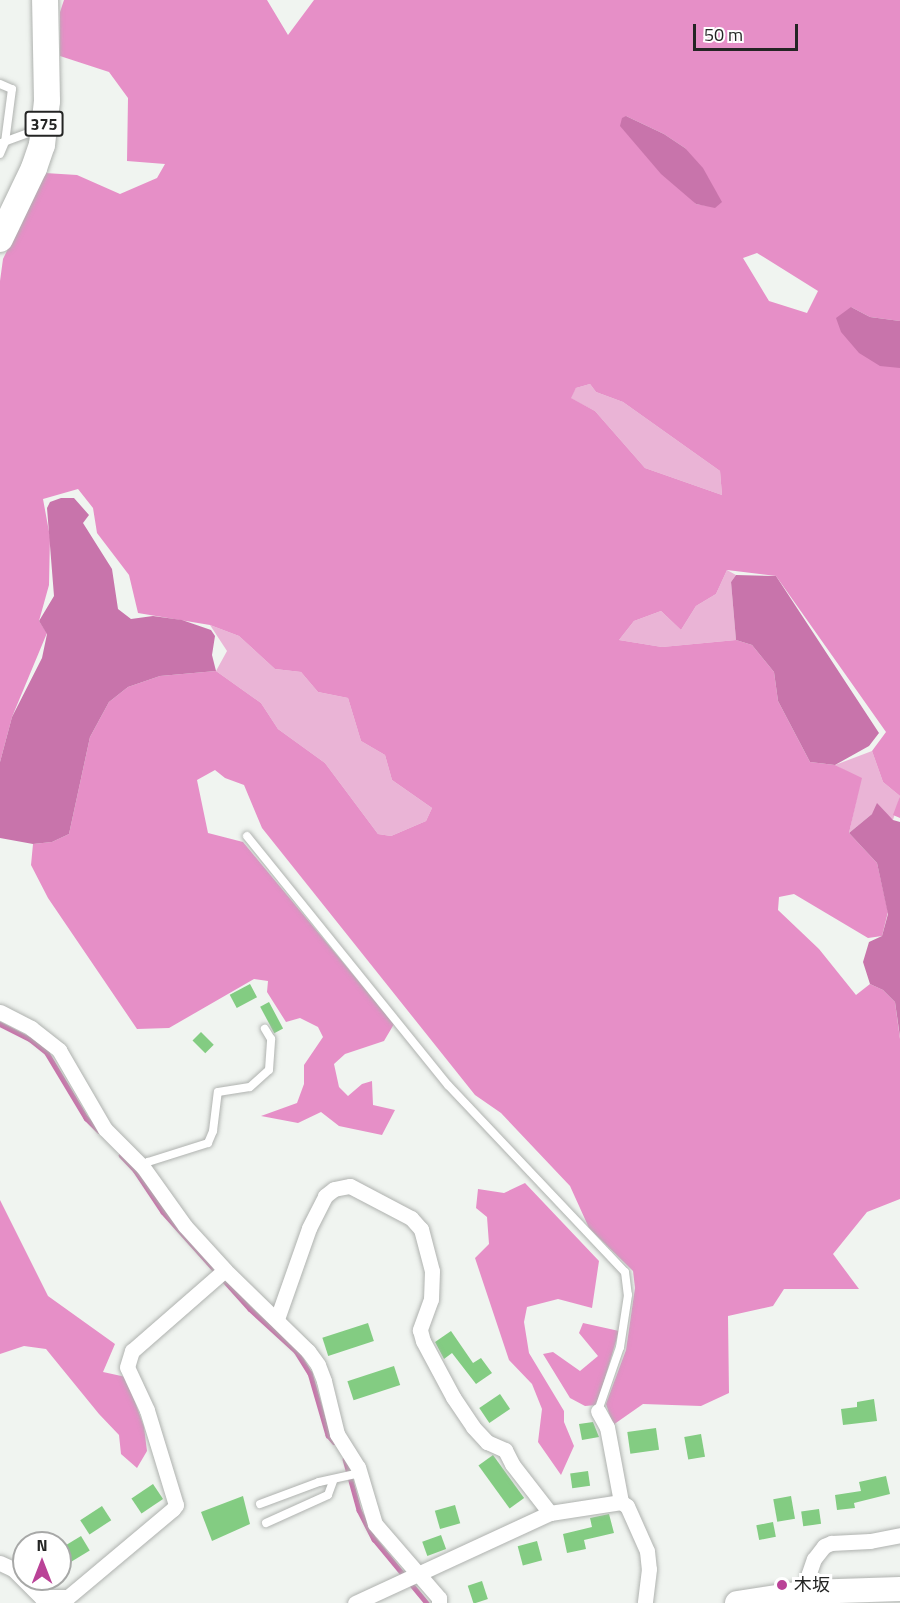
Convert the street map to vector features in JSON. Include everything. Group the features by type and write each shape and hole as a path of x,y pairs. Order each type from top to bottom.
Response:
{"highway":[{"name":"375","path":"0,239 34,168 43,134 47,101 45,0"}],"main road":[{"path":"737,1603 808,1592 900,1589"}],"street":[{"path":"0,1012 31,1028 59,1050 105,1129 143,1167 221,1275 278,1319 318,1365 337,1434 358,1474 375,1524 412,1578 439,1598 439,1603"},
{"path":"278,1319 309,1228 319,1206 334,1189 350,1186 411,1218 421,1228 432,1271 431,1299 420,1330 423,1341 453,1397 473,1426 487,1442 505,1450 512,1464 550,1514"},
{"path":"0,1563 13,1569 41,1597 69,1600 176,1505 147,1410 127,1367 132,1351 221,1275"},
{"path":"598,1411 607,1427 621,1502"},
{"path":"355,1603 550,1514 621,1502 627,1506 647,1551 649,1569 645,1603"},
{"path":"808,1592 808,1575 814,1559 824,1545 831,1542 870,1541 900,1535"}],"lane":[{"path":"0,84 12,88 4,117 0,154"},
{"path":"3,142 28,133 43,134"},
{"path":"247,836 448,1085 625,1272 629,1284 620,1347 598,1411"},
{"path":"143,1167 148,1162 208,1143 213,1131 218,1092 250,1087 269,1070 271,1039 265,1029"},
{"path":"260,1504 319,1482 333,1481 358,1474"},
{"path":"266,1523 328,1495 333,1481"}],"shaded area":[{"path":"64,0 267,0 288,35 314,0 900,0 900,321 870,317 851,307 900,368 900,796 883,782 872,751 886,732 776,576 727,570 716,594 696,606 681,630 661,611 634,621 619,640 662,647 736,640 752,645 774,672 778,701 810,762 835,765 862,778 849,833 877,863 888,912 882,936 868,938 794,894 779,897 778,910 819,949 856,995 870,984 883,990 895,1002 900,1039 900,1199 867,1212 833,1254 859,1289 784,1289 773,1306 728,1316 729,1393 701,1406 643,1404 613,1425 606,1404 626,1350 635,1288 633,1271 589,1228 570,1186 501,1113 475,1095 262,828 244,785 225,778 215,770 197,780 208,833 243,842 394,1024 384,1041 345,1054 334,1064 339,1087 348,1096 362,1084 372,1081 373,1105 395,1110 382,1135 339,1126 321,1112 298,1123 261,1116 297,1103 304,1084 304,1065 323,1037 318,1027 300,1018 286,1022 267,992 268,981 254,979 169,1028 137,1029 48,898 31,865 33,844 52,842 69,834 90,737 109,702 128,687 160,676 216,671 261,703 278,729 325,763 378,834 391,836 426,821 432,808 392,780 385,755 361,741 348,698 318,692 301,672 275,669 239,636 210,625 138,613 129,575 97,533 93,508 78,489 43,499 50,537 49,585 39,621 47,633 12,717 0,762 0,281 3,259 45,173 77,175 120,194 157,178 165,164 127,161 128,98 109,72 60,56 60,12","holes":["626,116 664,134 685,148 715,207 696,204","757,253 818,291 807,313 769,301 743,258","590,384 596,392 623,402 720,471 722,495 645,468 595,411 571,398 576,388"]},
{"path":"626,116 664,134 685,148 703,168 722,202 715,208 696,204 661,174 620,126 622,118"},
{"path":"851,307 870,317 900,321 900,368 880,366 859,353 841,332 836,318"},
{"path":"590,384 596,392 623,402 720,471 722,495 645,468 595,411 570,398 576,388"},
{"path":"61,498 74,498 89,515 83,523 112,569 118,609 131,619 153,616 182,620 211,630 215,636 212,655 216,671 160,676 128,687 109,702 90,737 69,834 52,842 33,844 0,838 0,762 12,717 42,658 47,634 39,621 54,596 47,508 50,502"},
{"path":"727,570 736,575 731,582 736,640 662,647 619,640 634,621 661,611 681,630 696,606 716,594"},
{"path":"736,575 776,576 879,733 869,746 835,765 810,762 778,701 774,672 752,645 736,640 731,582"},
{"path":"210,625 239,636 275,669 301,672 318,692 348,698 361,741 385,755 392,780 432,808 426,821 391,836 378,834 325,763 278,729 261,703 216,671 227,651"},
{"path":"872,751 883,782 900,796 893,820 883,812 872,814 849,833 861,779 835,765"},
{"path":"900,796 900,818 893,815"},
{"path":"877,803 893,820 900,822 900,1037 895,1002 883,990 870,984 863,962 869,942 882,936 888,914 877,863 849,833 872,814"},
{"path":"525,1183 599,1261 592,1308 558,1299 527,1307 524,1322 529,1353 564,1411 564,1422 574,1446 561,1475 538,1442 542,1409 532,1384 509,1360 475,1258 489,1244 487,1217 476,1208 478,1189 504,1193"},
{"path":"0,1200 48,1296 115,1344 103,1372 126,1377 144,1427 147,1451 137,1468 121,1454 119,1435 46,1349 24,1346 0,1354"},
{"path":"583,1323 619,1331 597,1405 585,1406 570,1398 543,1354 553,1352 580,1371 598,1356 579,1333"}],"building":[{"path":"250,984 257,997 237,1008 230,995"},
{"path":"269,1002 283,1028 274,1033 260,1007"},
{"path":"201,1032 214,1045 205,1053 193,1040"},
{"path":"368,1323 374,1341 328,1356 322,1338"},
{"path":"451,1331 473,1363 481,1358 492,1373 476,1384 452,1353 444,1359 435,1342"},
{"path":"394,1366 400,1385 354,1400 347,1381"},
{"path":"500,1394 510,1409 489,1423 479,1408"},
{"path":"874,1399 877,1421 843,1425 841,1409 857,1407 857,1402"},
{"path":"593,1422 599,1437 582,1440 579,1424"},
{"path":"656,1428 659,1450 630,1454 627,1432"},
{"path":"701,1434 705,1457 688,1460 684,1437"},
{"path":"493,1455 524,1498 510,1508 478,1466"},
{"path":"588,1471 590,1486 572,1488 570,1474"},
{"path":"886,1476 890,1494 854,1503 855,1508 837,1510 835,1495 861,1491 859,1482"},
{"path":"153,1484 163,1499 142,1513 131,1499"},
{"path":"243,1496 250,1524 212,1541 201,1512"},
{"path":"791,1496 795,1519 777,1522 773,1499"},
{"path":"455,1505 460,1523 440,1529 435,1511"},
{"path":"102,1506 111,1520 89,1534 80,1520"},
{"path":"819,1509 821,1524 803,1526 801,1512"},
{"path":"609,1514 614,1533 584,1540 586,1549 567,1553 563,1534 592,1527 590,1518"},
{"path":"773,1522 776,1537 759,1540 756,1525"},
{"path":"441,1535 446,1549 427,1556 422,1542"},
{"path":"81,1536 90,1551 72,1561 72,1541"},
{"path":"537,1541 542,1560 523,1565 518,1546"},
{"path":"482,1581 488,1599 473,1603 468,1586"}],"waterway":[{"path":"0,1024 30,1039 47,1053 86,1118 99,1131"},
{"path":"121,1155 135,1170 163,1212 250,1309 296,1351 310,1373 328,1435 334,1442"},
{"path":"345,1459 359,1510 374,1539 427,1603"}],"place":[{"name":"木坂","path":"782,1585"}]}
